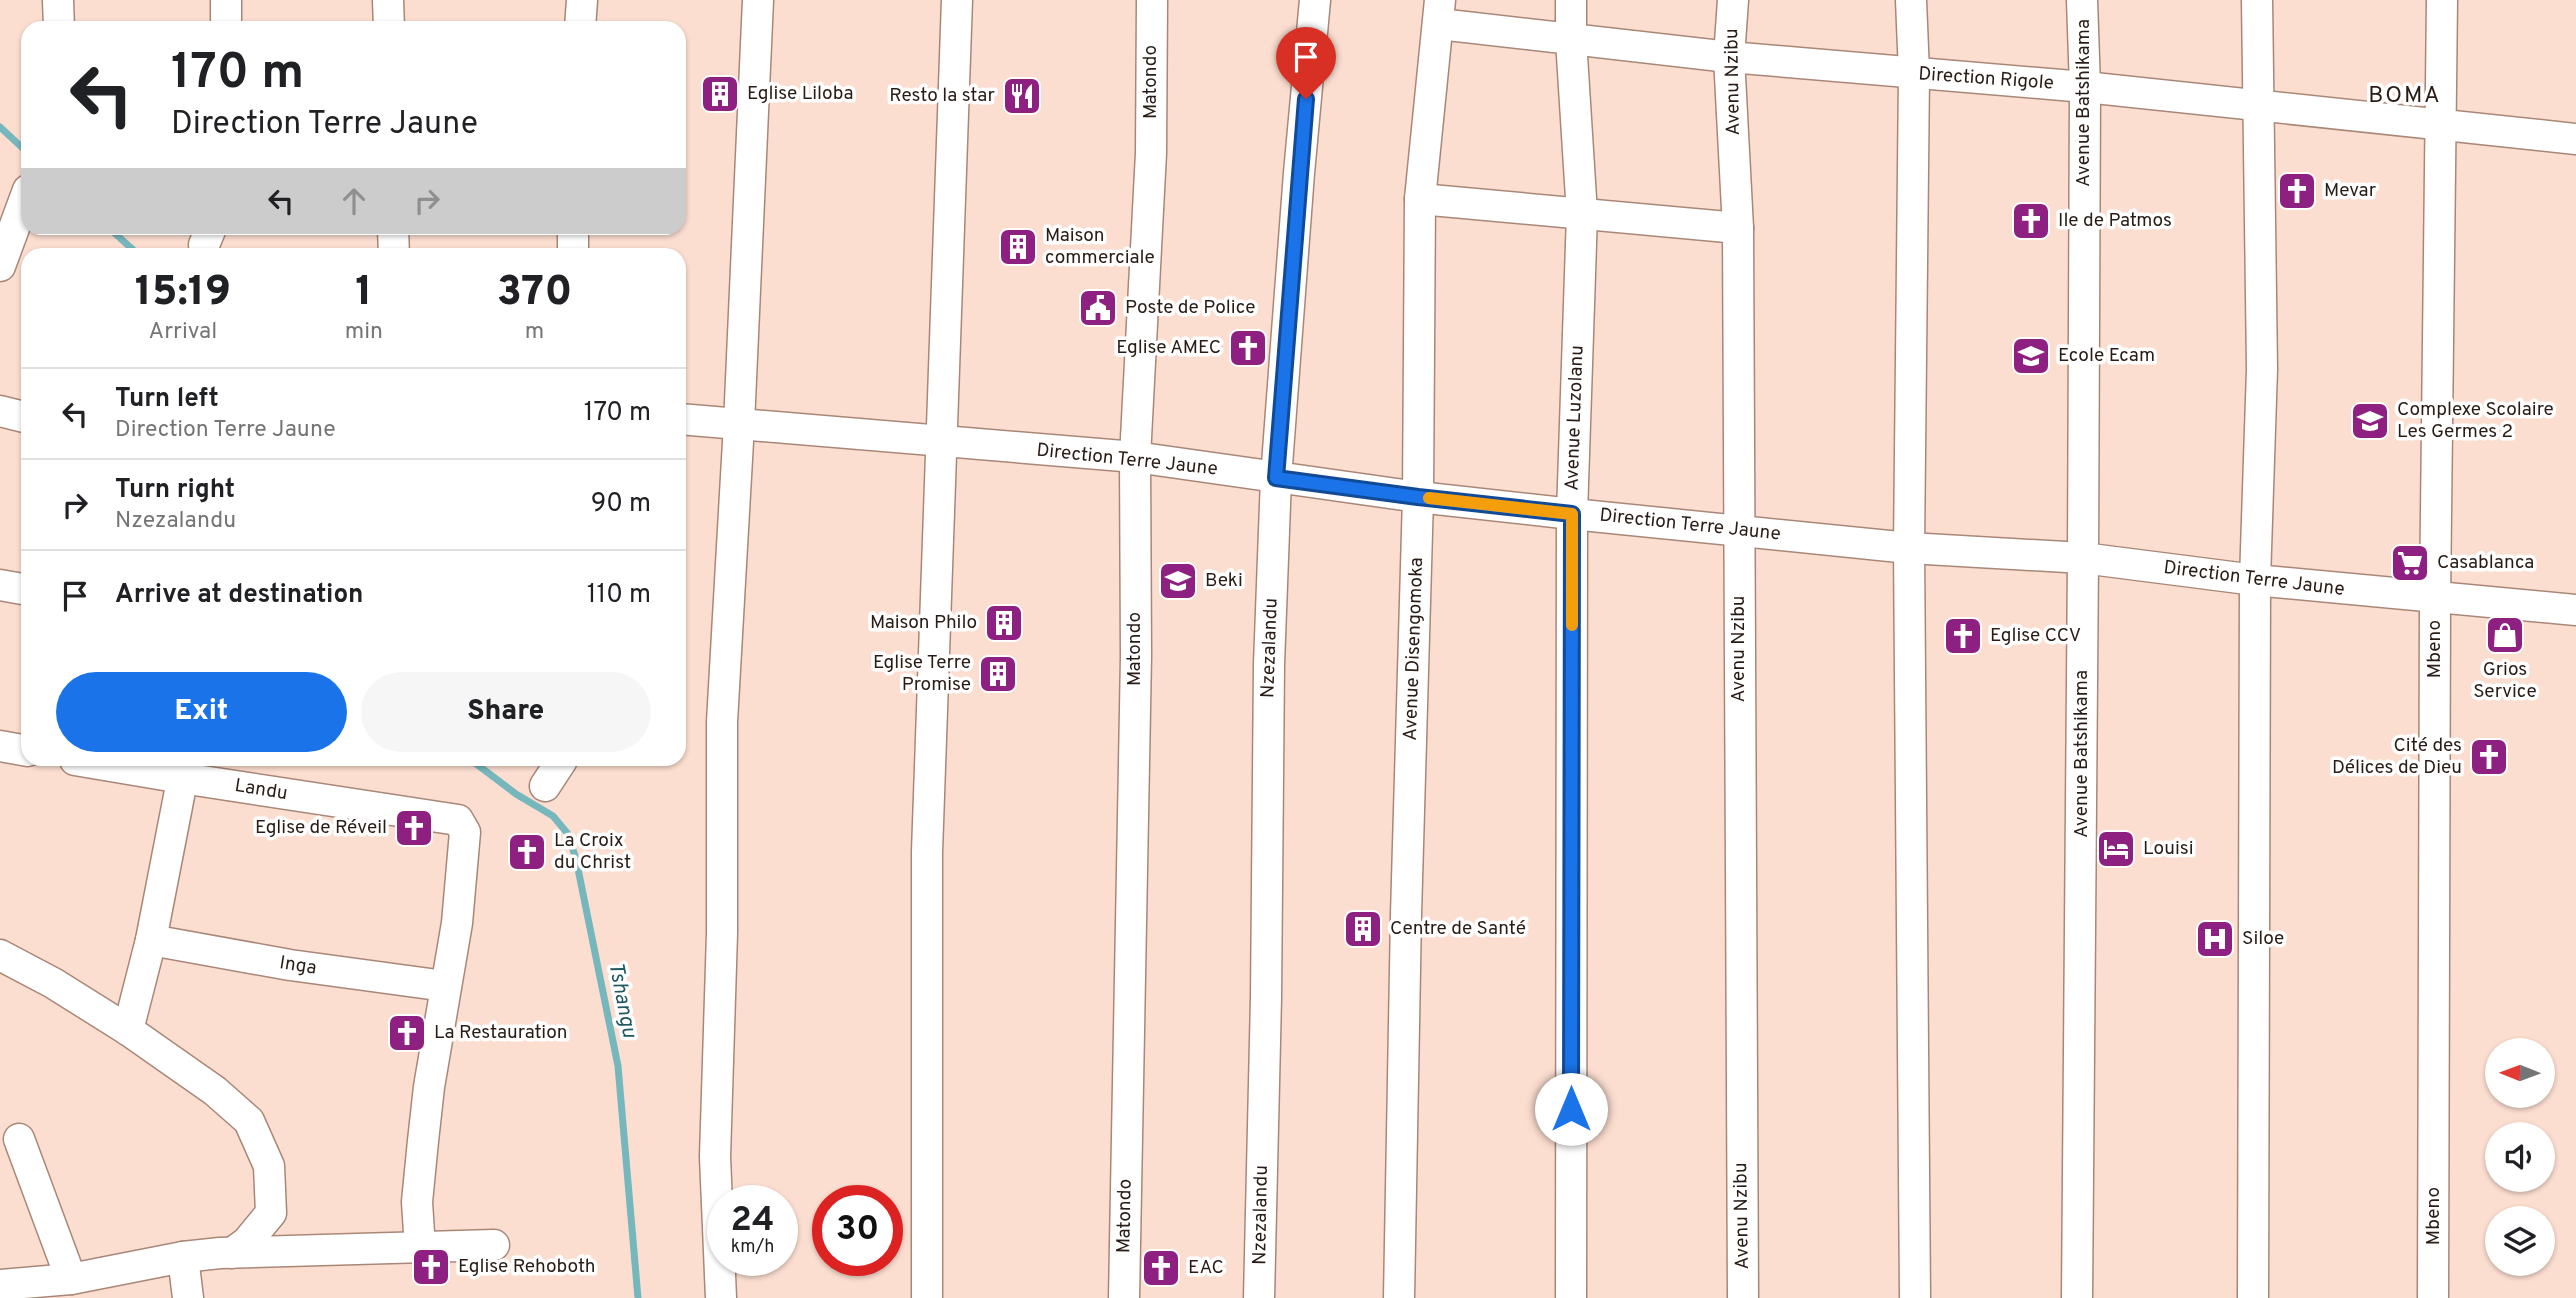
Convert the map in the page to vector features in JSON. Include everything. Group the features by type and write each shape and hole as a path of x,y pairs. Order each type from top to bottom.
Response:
{"street":[{"path":"58,0 59,21"},
{"path":"226,0 226,21"},
{"path":"388,0 389,21"},
{"path":"580,21 582,0"},
{"path":"721,1298 715,1157 722,933 722,722 739,424 758,0"},
{"path":"927,1298 927,852 957,0"},
{"name":"Matondo","path":"1124,1298 1136,656 1135,457 1151,153 1152,0"},
{"name":"Nzezalandu","path":"1259,1298 1266,998 1269,664 1276,478 1315,0"},
{"name":"Avenue Luzolanu","path":"1571,0 1582,214 1572,514 1571,1298"},
{"name":"Avenu Nzibu","path":"1733,0 1729,57 1738,228 1743,1298"},
{"path":"1911,0 1913,73 1909,548 1915,1298"},
{"name":"Avenue Batshikama","path":"2077,1298 2085,87 2082,0"},
{"path":"2253,1298 2255,580 2262,369 2257,0"},
{"name":"Mbeno","path":"2434,1298 2435,599 2442,0"},
{"name":"Direction Rigole","path":"1439,12 1571,40 1729,57 2085,87 2576,139"},
{"name":"Avenue Disengomoka","path":"1399,1298 1418,497 1420,199 1439,12"},
{"path":"1420,199 1738,228"},
{"path":"0,266 21,209"},
{"path":"0,411 21,416"},
{"name":"Direction Terre Jaune","path":"686,420 1135,457 1418,497 1572,514 1909,548 2083,558 2435,599 2576,610"},
{"path":"0,584 21,588"},
{"path":"0,746 21,750"},
{"name":"Landu","path":"148,766 184,769 458,820 465,832 457,923 445,986"},
{"path":"545,786 558,766"},
{"path":"128,1030 151,940 184,769"},
{"name":"Inga","path":"151,940 290,965 445,986"},
{"path":"0,955 54,984 128,1030 215,1091 249,1121 269,1166 271,1213 247,1242 232,1252"},
{"path":"420,1248 417,1202 445,986"},
{"path":"19,1139 71,1279"},
{"path":"0,1284 71,1279 183,1257 232,1252 494,1245"},
{"path":"183,1257 188,1298"}],"waterway":[{"name":"Tshangu","path":"0,127 21,146"},
{"name":"Tshangu","path":"117,235 131,248"},
{"name":"Tshangu","path":"479,766 516,794 553,816 568,834 576,859 618,1066 638,1298"}],"slow traffic":[{"path":"1429,498 1572,514 1572,625"}],"place":[{"name":"Eglise Liloba","path":"720,94"},
{"name":"Resto la star","path":"1022,96"},
{"name":"Mevar","path":"2297,191"},
{"name":"Ile de Patmos","path":"2031,221"},
{"name":"Maison commerciale","path":"1018,247"},
{"name":"Poste de Police","path":"1098,308"},
{"name":"Eglise AMEC","path":"1248,348"},
{"name":"Ecole Ecam","path":"2031,356"},
{"name":"Complexe Scolaire Les Germes 2","path":"2370,421"},
{"name":"Casablanca","path":"2410,563"},
{"name":"Beki","path":"1178,581"},
{"name":"Maison Philo","path":"1004,623"},
{"name":"Grios Service","path":"2505,635"},
{"name":"Eglise CCV","path":"1963,636"},
{"name":"Eglise Terre Promise","path":"998,674"},
{"name":"Cité des Délices de Dieu","path":"2489,757"},
{"name":"Eglise de Réveil","path":"414,828"},
{"name":"Louisi","path":"2116,849"},
{"name":"La Croix du Christ","path":"527,852"},
{"name":"Centre de Santé","path":"1363,929"},
{"name":"Siloe","path":"2215,939"},
{"name":"La Restauration","path":"407,1033"},
{"name":"Eglise Rehoboth","path":"431,1267"},
{"name":"EAC","path":"1161,1268"}],"district":[{"name":"BOMA","path":"2405,96"}],"route":[{"path":"1306,99 1276,478 1572,514 1571,1109"}]}
